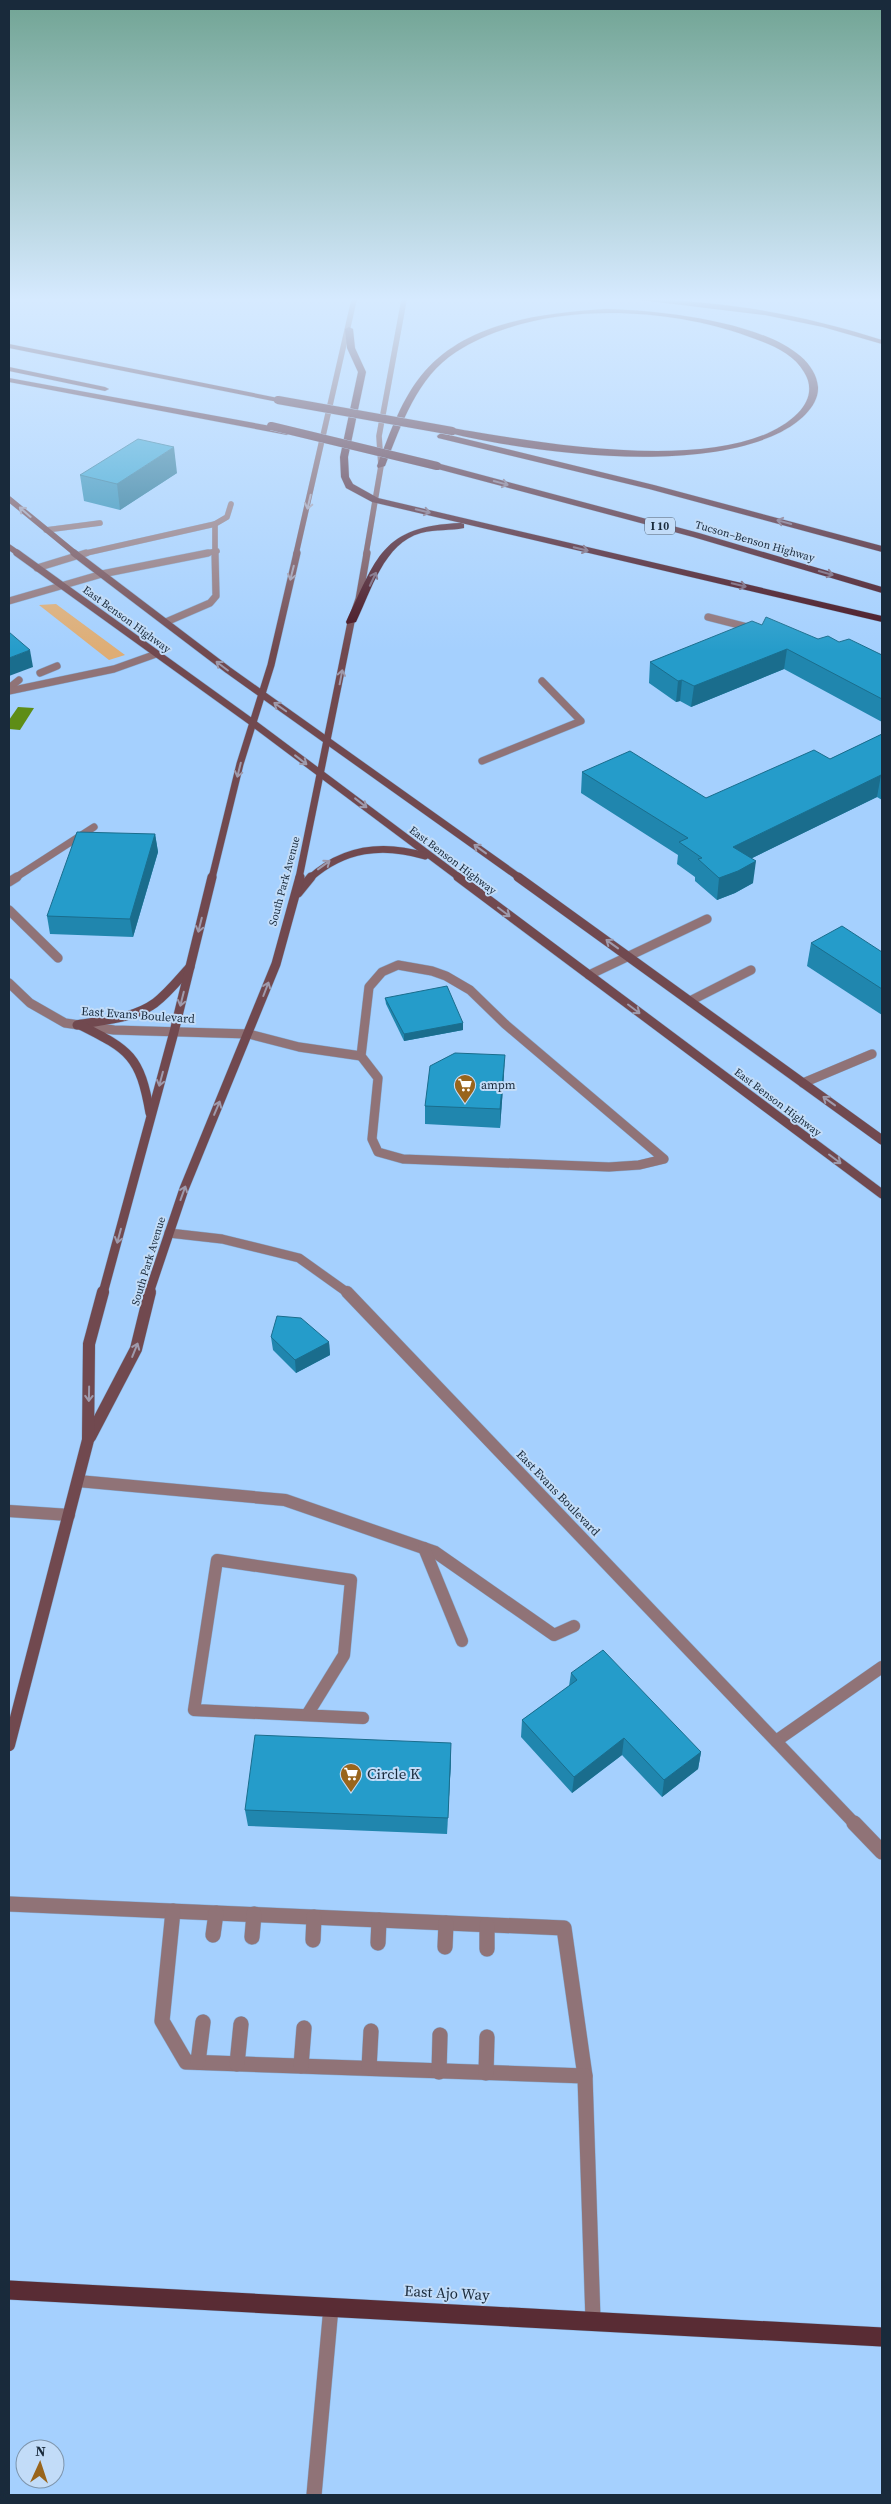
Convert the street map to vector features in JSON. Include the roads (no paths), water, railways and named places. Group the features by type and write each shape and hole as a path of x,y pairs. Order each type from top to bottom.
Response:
{"highway":[{"path":"214,417 270,427"},
{"name":"Tucson–Benson Highway","path":"224,417 437,466 696,535 882,590"},
{"path":"353,417 344,457 345,477 349,486 375,500 882,619"},
{"name":"Tucson–Benson Highway","path":"354,417 634,483 882,549"},
{"path":"373,417 588,453 624,455 684,453 733,445 776,432 796,417"},
{"path":"381,466 400,422"},
{"path":"352,622 388,551 397,540 409,533 452,526 513,533"}],"main road":[{"name":"South Park Avenue","path":"9,1745 88,1440 89,1344 174,1032 240,764 271,665 329,417"},
{"name":"South Park Avenue","path":"88,1440 136,1349 150,1290 168,1233 198,1153 249,1034 276,964 306,854 352,622 359,599 381,466 379,436 383,417"},
{"name":"East Benson Highway","path":"9,499 77,555 262,694 630,956 882,1140"},
{"name":"East Benson Highway","path":"9,546 61,586 253,723 882,1194"},
{"path":"292,902 303,885 321,866 358,851 401,849 422,855 444,867"},
{"path":"79,1025 143,1011 164,995 190,966"},
{"path":"79,1025 122,1047 136,1059 145,1082 151,1119"},
{"name":"East Ajo Way","path":"9,2290 882,2337"}],"street":[{"path":"37,568 101,548 215,524 227,517 231,504"},
{"path":"46,530 100,523"},
{"path":"166,622 210,603 216,596 217,551 215,524"},
{"path":"9,601 102,574 217,551"},
{"path":"708,616 766,632"},
{"path":"9,690 114,669 156,654"},
{"path":"40,672 58,666"},
{"path":"9,690 19,680"},
{"path":"482,761 581,721 542,681"},
{"path":"9,882 94,827"},
{"path":"9,910 58,958"},
{"path":"588,975 707,919"},
{"path":"398,965 423,967 452,977 489,1006 505,1024 664,1159 639,1165 609,1167 403,1159 378,1152 372,1139 378,1078 362,1056 369,987 382,972 398,965"},
{"path":"690,1000 751,970"},
{"name":"East Evans Boulevard","path":"9,983 30,1003 64,1023 114,1030 249,1034 299,1047 362,1056"},
{"path":"803,1082 872,1054"},
{"name":"East Evans Boulevard","path":"168,1233 222,1239 299,1258 346,1291 882,1852"},
{"path":"78,1481 285,1500 435,1552 554,1635 574,1626"},
{"path":"9,1511 69,1515"},
{"path":"424,1548 462,1641"},
{"path":"307,1716 344,1655 351,1580 217,1560 194,1710 307,1716 363,1718"},
{"path":"776,1741 882,1667"},
{"path":"9,1904 564,1928 585,2076 593,2320"},
{"path":"173,1911 162,2021 186,2062 585,2076"},
{"path":"213,1935 216,1913"},
{"path":"252,1937 254,1914"},
{"path":"313,1940 314,1917"},
{"path":"378,1943 379,1920"},
{"path":"445,1947 446,1923"},
{"path":"487,1925 487,1949"},
{"path":"198,2062 203,2022"},
{"path":"237,2064 242,2024"},
{"path":"301,2066 304,2028"},
{"path":"369,2068 371,2031"},
{"path":"439,2072 440,2034"},
{"path":"486,2073 487,2037"},
{"path":"314,2495 331,2307"}],"place":[{"name":"ampm","path":"465,1104"},
{"name":"Circle K","path":"351,1793"}]}
